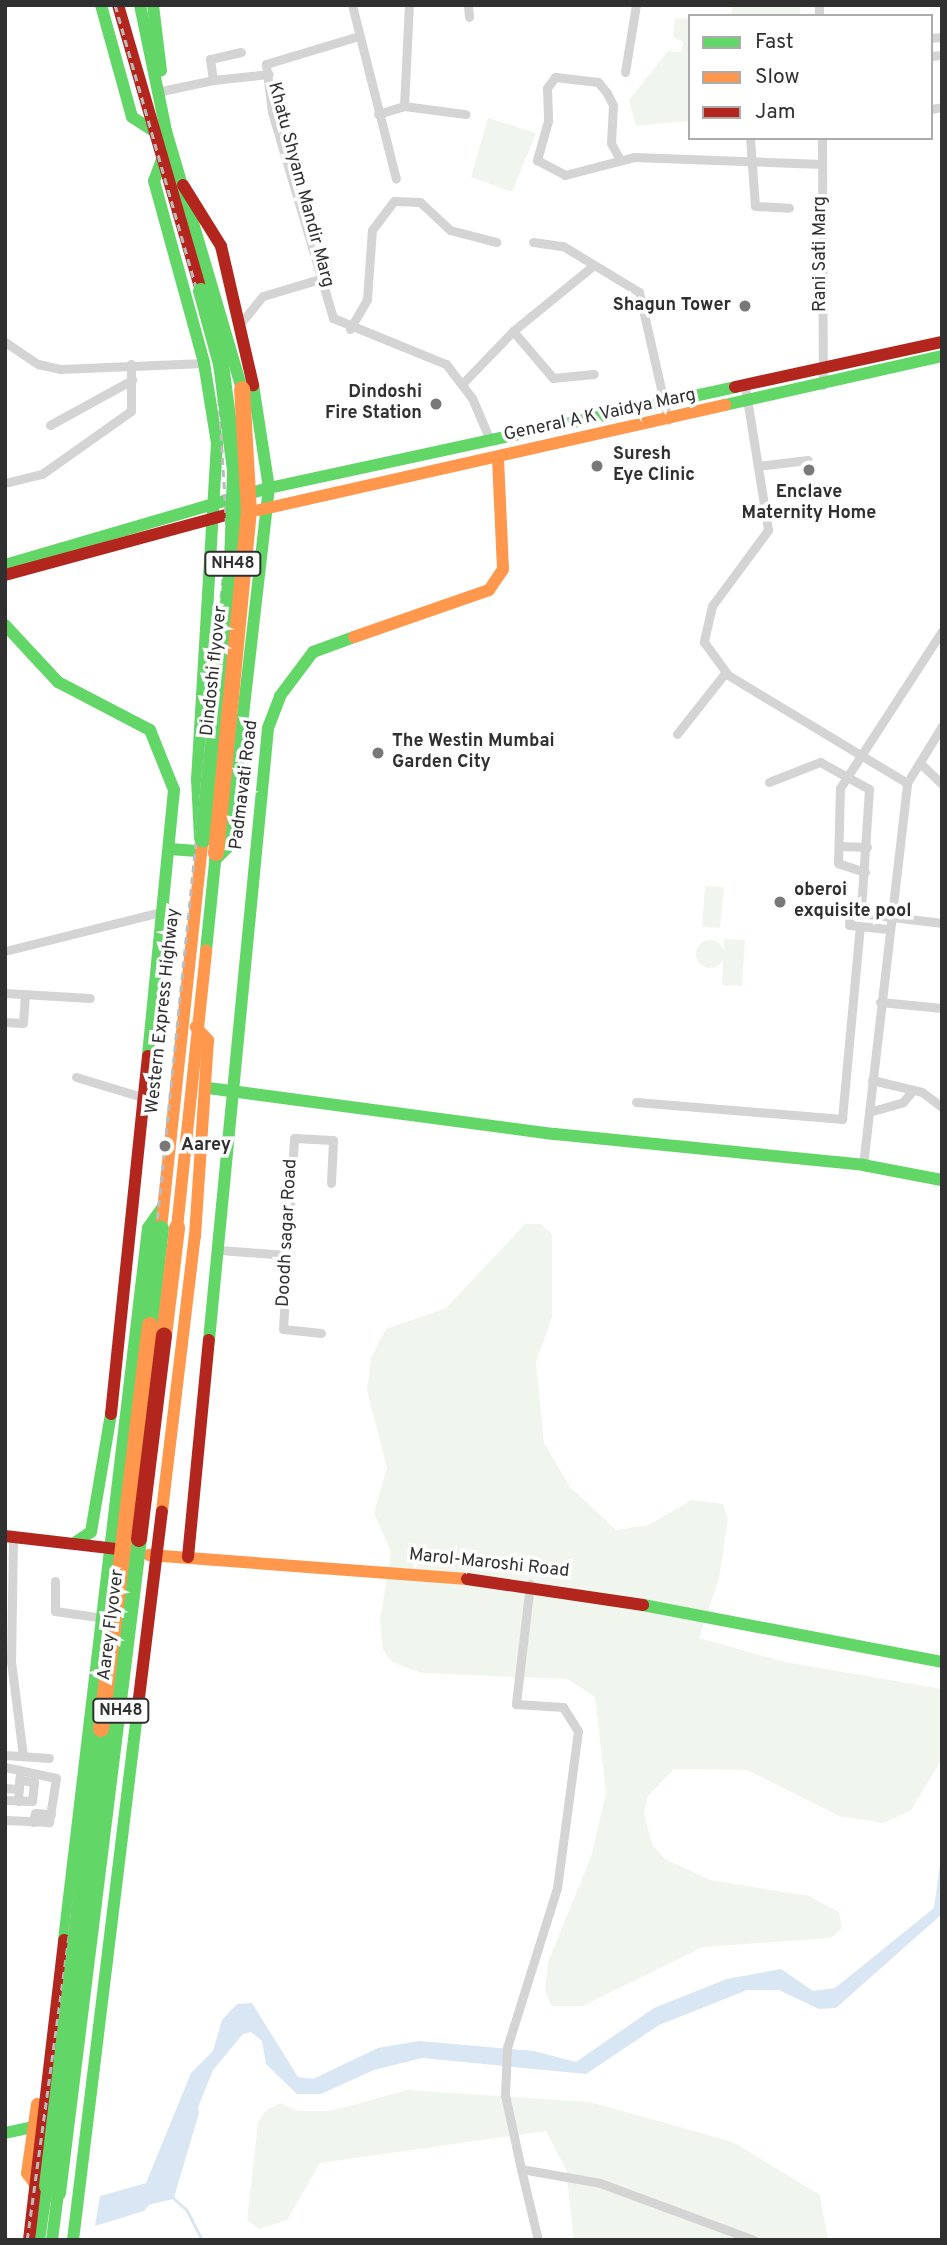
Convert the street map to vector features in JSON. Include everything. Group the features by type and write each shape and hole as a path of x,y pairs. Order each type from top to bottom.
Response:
{"main road":[{"path":"101,5 132,117 159,130"},
{"name":"NH48","path":"118,5 139,92 183,185 208,289"},
{"name":"NH48","path":"140,5 156,88 161,162 208,289"},
{"path":"153,5 161,69 156,88"},
{"path":"161,162 153,181 205,363 217,443 216,507 197,779 208,850"},
{"path":"169,849 208,850 228,847 257,618 269,488 240,324 213,224 183,185"},
{"name":"Dindoshi flyover","path":"208,289 242,389 250,467 208,850"},
{"name":"General A K Vaidya Marg","path":"216,507 267,509 748,403 822,377 942,342"},
{"name":"General A K Vaidya Marg","path":"216,507 269,488 745,386 822,377 942,356"},
{"name":"Padmavati Road","path":"188,1557 236,1090 268,728 280,696 313,652 462,604 489,590 503,569 498,457"},
{"path":"5,565 216,507"},
{"path":"5,575 216,507"},
{"path":"208,613 257,618"},
{"path":"5,625 58,682 150,730 174,790 142,1097 120,1352 96,1511 91,1532 76,1542"},
{"name":"Western Express Highway","path":"169,1228 196,1027 208,850"},
{"name":"Western Express Highway","path":"169,1228 164,1205 208,850"},
{"path":"73,2240 156,1556 208,1088 208,1040 196,1027"},
{"path":"208,1088 555,1134 863,1165 942,1180"},
{"path":"29,2240 47,2191 38,2127 86,1776 148,1228 164,1205"},
{"name":"Aarey Flyover","path":"47,2191 169,1228"},
{"path":"96,1511 117,1488"},
{"name":"Marol-Maroshi Road","path":"9,1537 76,1542 156,1556 530,1584 942,1662"},
{"path":"86,1776 128,1782"},
{"path":"5,2133 38,2127"},
{"name":"NH48","path":"39,2240 47,2191"},
{"name":"NH48","path":"47,2191 52,2240"}],"street":[{"path":"352,5 396,179"},
{"path":"404,106 409,5"},
{"path":"468,5 470,17"},
{"path":"625,72 636,5"},
{"name":"Khatu Shyam Mandir Marg","path":"351,327 333,318 275,112 266,64 359,36"},
{"path":"213,80 210,59 241,52"},
{"path":"156,88 267,74"},
{"path":"619,158 611,143 613,105 607,93 587,80 565,76 549,82 540,165 570,175 619,158 634,157 820,164"},
{"path":"378,114 404,106 465,114"},
{"path":"750,140 755,206 789,208"},
{"name":"Rani Sati Marg","path":"822,140 822,377"},
{"path":"493,439 465,381 430,354 351,327 367,299 372,230 394,201 420,202 450,230 496,242"},
{"path":"533,242 563,246 639,292 668,420"},
{"path":"465,381 513,331 594,265"},
{"path":"240,324 263,296 320,272"},
{"path":"513,331 553,378 594,374"},
{"path":"5,342 38,365 60,369 205,363"},
{"path":"5,482 42,474 118,422 134,402 131,365"},
{"path":"50,425 132,380"},
{"path":"745,386 768,530 704,624 704,642 725,673 907,783"},
{"path":"758,466 808,460"},
{"path":"865,872 839,865 840,788 942,631"},
{"path":"677,734 725,673"},
{"path":"863,1165 889,916 907,783 942,726"},
{"path":"769,782 817,761 870,790 862,911"},
{"path":"920,763 942,784"},
{"path":"840,846 867,847"},
{"path":"888,929 849,925 850,912 862,911 942,923"},
{"path":"5,951 160,912"},
{"path":"636,1102 842,1119 860,926"},
{"path":"5,993 90,998"},
{"path":"5,1022 23,1023 25,995"},
{"path":"880,1002 942,1008"},
{"path":"76,1076 142,1097"},
{"path":"872,1080 913,1090 942,1107"},
{"path":"869,1112 903,1102 913,1090"},
{"name":"Doodh sagar Road","path":"321,1333 283,1329 294,1138 333,1140 331,1183"},
{"path":"220,1250 286,1255"},
{"path":"9,1537 8,1656 22,1756 18,1801"},
{"path":"55,1581 55,1611 104,1618"},
{"path":"530,1584 516,1704 564,1707 578,1731 577,1768 557,1888 507,2048 505,2070 521,2168 538,2240"},
{"path":"5,1755 49,1758"},
{"path":"5,1767 56,1775 49,1822 5,1820"},
{"path":"5,1788 34,1784 32,1801 5,1800"},
{"path":"521,2168 600,2183 754,2240"}],"shaded area":[{"path":"733,5 800,5 800,14 731,14"},
{"path":"675,18 688,19 688,121 636,126 629,100 668,51 681,52 683,42 673,37"},
{"path":"488,118 536,133 512,192 471,177"},
{"path":"705,886 724,887 720,928 702,927"},
{"path":"724,939 745,940 742,986 722,985"},
{"path":"710,940 720,944 724,954 720,964 710,968 700,964 696,954 700,944"},
{"path":"525,1224 541,1224 552,1234 552,1317 536,1362 544,1443 570,1487 616,1530 649,1525 691,1500 723,1504 728,1519 719,1579 699,1638 785,1662 942,1689 942,1759 911,1810 884,1823 839,1816 747,1770 674,1769 648,1796 644,1815 653,1846 665,1859 710,1880 809,1896 839,1912 842,1928 831,1938 703,1947 583,2006 552,2006 545,1992 548,1962 591,1857 606,1793 595,1697 567,1679 421,1673 392,1662 383,1650 380,1620 391,1552 374,1513 387,1468 367,1390 371,1358 386,1329 446,1308"},
{"path":"942,1851 942,1914 836,2008 819,2009 779,1990 747,1990 659,2025 586,2074 422,2058 374,2070 321,2094 297,2094 266,2064 262,2041 251,2032 243,2034 213,2070 168,2182 144,2211 95,2226 100,2196 146,2183 191,2073 213,2051 222,2020 237,2004 252,2003 298,2077 313,2079 378,2048 419,2041 534,2051 576,2062 654,2008 727,1979 781,1969 813,1991 835,1988 934,1908"},
{"path":"408,2090 590,2102 733,2142 820,2195 828,2240 574,2240 566,2170 546,2131 320,2163 287,2220 259,2229 247,2220 258,2123 266,2110 281,2103 297,2111 330,2111"}],"waterway":[{"path":"138,2200 168,2193 192,2112"},
{"path":"168,2193 187,2210 202,2240"}],"railway":[{"path":"27,2240 128,1505 227,537 216,358 115,5"}],"traffic: fast":[{"path":"101,5 132,117 152,130"},
{"path":"140,5 166,131 242,389"},
{"path":"153,5 161,71"},
{"path":"161,162 154,181 204,363 217,443 197,779 200,838"},
{"path":"201,291 221,364 235,471 232,565 203,839"},
{"path":"725,405 942,356"},
{"path":"215,860 228,847 269,488 253,385"},
{"path":"5,565 269,488 735,387"},
{"path":"5,625 58,682 150,730 174,790 148,1056"},
{"path":"209,1340 268,728 280,696 313,652 354,637"},
{"path":"169,849 201,851"},
{"path":"206,951 216,853"},
{"path":"208,1088 555,1134 863,1165 942,1180"},
{"path":"64,1940 148,1228 162,1208"},
{"path":"150,1325 161,1229"},
{"path":"76,1542 91,1532 111,1414"},
{"path":"58,2193 139,1539"},
{"path":"643,1605 942,1662"},
{"path":"73,2240 138,1706"},
{"path":"47,2186 101,1729"},
{"path":"5,2133 39,2126"},
{"path":"39,2240 46,2193"},
{"path":"52,2240 58,2193"}],"traffic: slow":[{"path":"216,853 249,513 242,389"},
{"path":"259,510 725,405"},
{"path":"354,637 489,590 503,569 498,457"},
{"path":"161,1229 203,839"},
{"path":"177,1228 206,951"},
{"path":"162,1511 195,1236 208,1040 196,1027"},
{"path":"164,1336 177,1228"},
{"path":"101,1729 150,1325"},
{"path":"149,1555 467,1579"},
{"path":"37,2104 27,2173 37,2187"}],"traffic: jam":[{"path":"118,5 201,291"},
{"path":"183,185 221,246 253,385"},
{"path":"735,387 942,342"},
{"path":"5,575 241,511"},
{"path":"111,1414 148,1056"},
{"path":"139,1539 164,1336"},
{"path":"188,1557 209,1340"},
{"path":"138,1706 162,1511"},
{"path":"5,1536 118,1549"},
{"path":"467,1579 643,1605"},
{"path":"29,2240 64,1940"}],"place":[{"name":"Shagun Tower","path":"745,306"},
{"name":"Dindoshi Fire Station","path":"436,404"},
{"name":"Suresh Eye Clinic","path":"597,466"},
{"name":"Enclave Maternity Home","path":"809,470"},
{"name":"The Westin Mumbai Garden City","path":"378,753"},
{"name":"oberoi exquisite pool","path":"780,902"},
{"name":"Aarey","path":"165,1146"}]}
